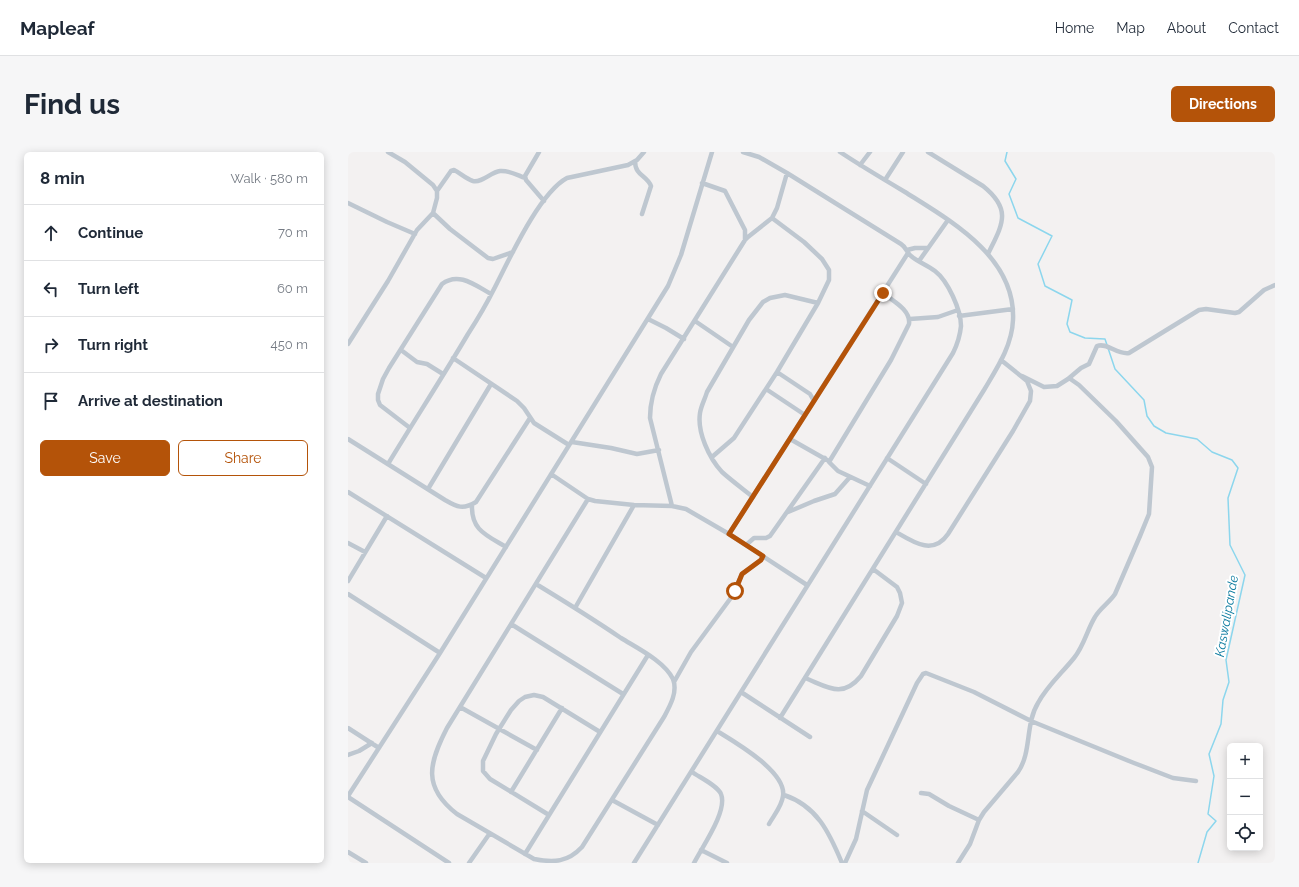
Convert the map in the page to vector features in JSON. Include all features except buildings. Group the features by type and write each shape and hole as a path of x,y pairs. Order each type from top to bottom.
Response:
{"street":[{"path":"348,344 394,271 419,227 433,212 437,198 437,191 427,179 405,162 388,152"},
{"path":"525,178 525,174 539,152"},
{"path":"388,464 492,294 532,219 555,186 567,178 623,167 635,161 644,152"},
{"path":"449,863 348,797 440,653 648,319 675,272 712,152"},
{"path":"634,863 952,353 959,334 960,326 958,310 950,291 938,274 919,261 901,244 759,155 743,152"},
{"path":"780,718 926,484 1001,360 1012,331 1013,309 1008,288 996,265 988,254 968,235 948,220 840,152"},
{"path":"860,165 870,152"},
{"path":"885,180 903,152"},
{"path":"928,152 983,186 994,196 1000,206 1003,218 988,254"},
{"path":"635,161 638,173 649,182 651,186 642,214"},
{"path":"437,191 454,170 475,181 495,172 502,171 525,178 544,201"},
{"path":"672,506 650,418 652,397 658,380 745,240 772,218 777,208 787,173"},
{"path":"702,184 725,191 745,230 745,240"},
{"path":"348,203 415,234"},
{"path":"433,212 450,229 488,258 493,259 514,252"},
{"path":"712,457 734,438 766,390 818,303 829,280 830,274 828,267 813,249 772,218"},
{"path":"919,261 948,220"},
{"path":"729,534 908,252 920,247 928,248"},
{"path":"410,428 385,410 380,405 378,400 378,394 383,379 400,350 442,284 452,278 462,280 492,294"},
{"path":"1022,376 1044,387 1056,386 1089,364 1095,349 1100,345 1121,353 1129,353 1199,310 1206,309 1231,313 1239,312 1264,290 1275,285"},
{"path":"746,545 754,538 768,537 788,512 827,460 891,360 910,319 904,309 883,293"},
{"path":"753,497 721,470 712,457 703,439 699,422 700,412 707,392 733,347 754,313 766,300 779,295 785,295 818,303"},
{"path":"959,316 1013,309"},
{"path":"910,319 938,317 958,310"},
{"path":"648,319 684,339"},
{"path":"695,321 733,347"},
{"path":"400,350 418,362 428,364 443,374"},
{"path":"453,358 521,404 534,423 570,444 611,448 634,454 658,450"},
{"path":"896,532 908,539 924,545 936,544 945,538 1013,432 1029,405 1031,395 1030,387 1022,376 1001,360"},
{"path":"777,372 810,394 814,401"},
{"path":"958,863 970,844 979,820 990,803 1018,772 1022,765 1027,751 1031,721 1041,697 1074,658 1080,649 1095,616 1115,594 1145,526 1150,506 1152,471 1148,457 1116,421 1079,385 1069,378"},
{"path":"428,489 491,384"},
{"path":"766,390 805,415"},
{"path":"348,440 456,506 463,507 476,502 530,418"},
{"path":"790,439 827,460 838,471 870,486"},
{"path":"887,458 926,484"},
{"path":"551,474 595,501 634,505 672,506 686,509 729,534 808,585"},
{"path":"788,512 835,494 850,477"},
{"path":"348,492 486,578"},
{"path":"588,498 447,728 435,752 432,771 433,784 438,796 447,806 457,814 539,861 564,861 574,855 582,847 668,710 673,698 674,682 691,652 733,595 742,574 761,560 763,556"},
{"path":"472,504 472,517 477,527 506,547"},
{"path":"575,608 634,505"},
{"path":"348,581 387,516"},
{"path":"348,543 366,552"},
{"path":"805,678 832,689 841,690 854,683 861,676 897,616 902,603 897,587 873,569"},
{"path":"536,584 648,655 662,665 674,682"},
{"path":"348,594 440,653"},
{"path":"511,624 623,694"},
{"path":"525,854 648,655"},
{"path":"843,863 856,839 866,794 871,779 917,683 923,674 926,673 974,692 1031,721 1173,778 1196,782"},
{"path":"741,692 810,737"},
{"path":"549,815 485,775 482,769 483,761 499,728 522,698 528,696 543,697 600,732"},
{"path":"460,707 537,750"},
{"path":"512,792 562,708"},
{"path":"348,728 379,748"},
{"path":"717,731 770,768 779,779 784,795 769,824"},
{"path":"348,755 372,744"},
{"path":"692,772 716,788 721,794 723,804 718,820 694,863"},
{"path":"921,793 929,794 949,806 979,820"},
{"path":"784,795 799,801 819,819 843,863"},
{"path":"612,800 658,825"},
{"path":"862,811 897,835"},
{"path":"469,863 490,833"},
{"path":"701,850 726,863"},
{"path":"348,852 364,862"}],"waterway":[{"name":"Kaswalipande","path":"1007,152 1005,161 1016,179 1009,194 1018,218 1052,236 1038,264 1045,286 1072,300 1067,324 1070,332 1085,338 1105,339 1107,345"},
{"name":"Kaswalipande","path":"1108,348 1115,369 1144,400 1147,416 1154,426 1166,433 1197,439 1212,452 1232,460 1238,468 1228,498 1230,545 1245,575 1226,660 1229,682 1223,700 1221,724 1209,754 1214,776 1208,814 1216,821 1207,832 1198,863"}],"route":[{"path":"735,591 742,574 761,560 763,556 729,534 883,293"}]}
